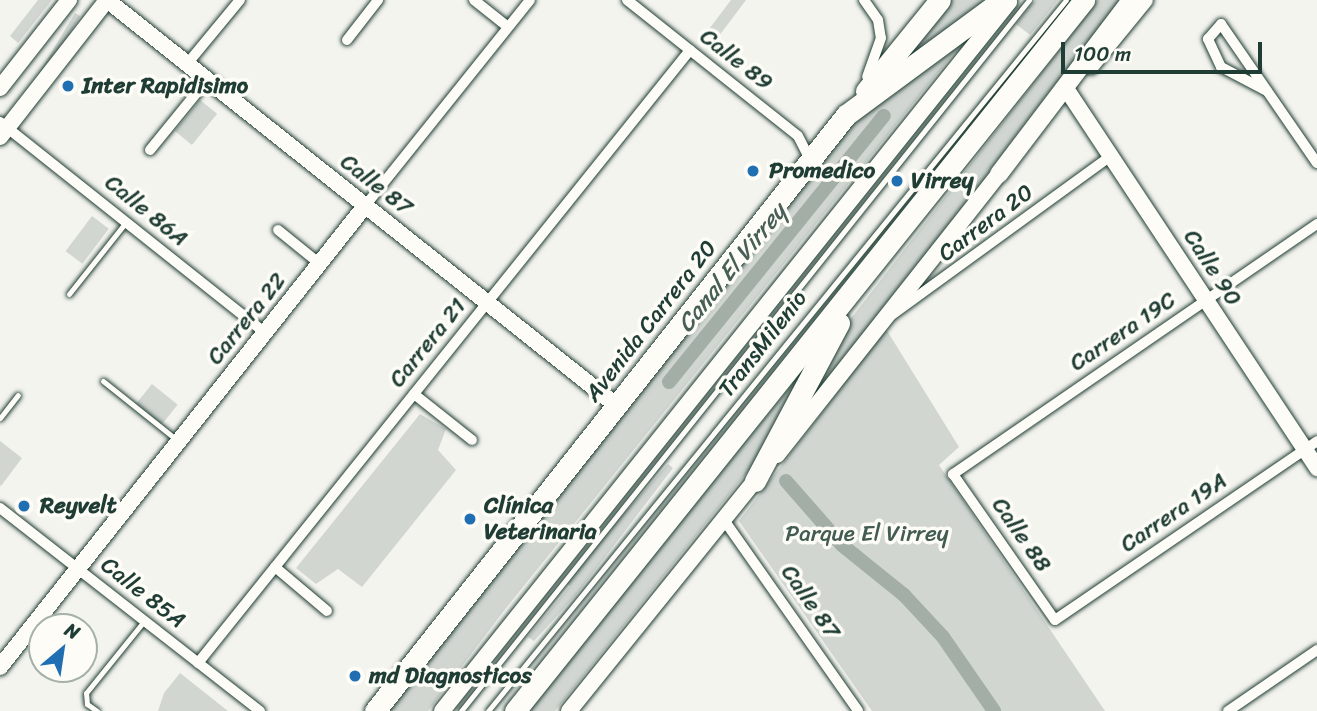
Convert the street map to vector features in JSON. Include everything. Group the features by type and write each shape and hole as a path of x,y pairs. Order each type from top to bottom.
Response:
{"highway":[{"path":"846,115 940,0"},
{"name":"Avenida Carrera 20","path":"375,711 846,115 1002,0"},
{"path":"515,711 1084,0"},
{"path":"755,481 856,286"}],"main road":[{"path":"0,89 69,0"},
{"path":"3,129 107,0"},
{"name":"Calle 87","path":"107,0 617,406"},
{"path":"442,711 1010,0"},
{"path":"569,711 884,320 1131,0"},
{"path":"999,174 1145,0"},
{"name":"Calle 90","path":"1069,93 1206,300 1311,445 1317,468"},
{"name":"Carrera 22","path":"0,667 366,206"}],"street":[{"path":"187,64 240,0"},
{"path":"346,40 378,0"},
{"path":"474,0 508,27"},
{"name":"Carrera 22","path":"366,206 530,0"},
{"name":"Calle 89","path":"627,0 798,136 810,160"},
{"path":"846,115 880,45 878,20 864,0"},
{"path":"1267,91 1221,67 1208,39 1221,24 1317,163"},
{"name":"Carrera 21","path":"198,663 690,50"},
{"path":"150,150 207,80"},
{"name":"Calle 86A","path":"3,129 265,332"},
{"name":"Carrera 20","path":"884,320 915,303 1111,156"},
{"name":"Carrera 19C","path":"953,474 1317,224"},
{"path":"278,230 320,264"},
{"path":"414,394 472,440"},
{"name":"Carrera 19A","path":"1055,620 1311,445"},
{"name":"Calle 88","path":"953,474 1055,620"},
{"name":"Calle 85A","path":"0,508 260,711"},
{"name":"Calle 87","path":"724,520 859,711"},
{"path":"275,567 327,611"},
{"path":"1228,711 1317,650"}],"lane":[{"name":"TransMilenio","path":"461,711 1029,0"},
{"name":"TransMilenio","path":"488,711 1066,0"},
{"path":"69,294 126,222"},
{"path":"103,381 179,441"},
{"path":"0,418 18,395"},
{"path":"97,711 88,704 86,693 144,621"}],"green space":[{"path":"38,0 52,0 18,43 10,36"},
{"path":"731,0 746,0 713,44 703,37"},
{"path":"948,0 990,0 884,76"},
{"path":"1035,0 1058,0 1030,35 1016,24"},
{"path":"1098,0 1121,0 994,164 966,209 796,426 849,321"},
{"path":"75,13 80,16 26,106 21,103"},
{"path":"962,43 506,608 428,711 385,711 862,111"},
{"path":"200,100 217,114 192,145 175,131"},
{"path":"92,216 109,229 82,264 66,251"},
{"name":"Parque El Virrey","path":"886,329 959,447 939,465 1105,711 872,711 739,521"},
{"path":"815,357 764,451 555,711 523,711"},
{"path":"152,384 178,405 161,426 135,405"},
{"path":"420,414 446,429 438,450 456,470 362,587 338,569 316,584 296,568"},
{"path":"0,441 22,458 1,486 0,485"},
{"path":"668,464 673,468 576,595 534,641 528,637 570,586 565,581"},
{"path":"180,673 228,711 158,711 164,693"}],"waterway":[{"name":"Canal El Virrey","path":"669,382 884,116"},
{"name":"Canal El Virrey","path":"786,481 842,545 904,595 943,637 994,711"}],"place":[{"name":"Inter Rapidisimo","path":"68,86"},
{"name":"Promedico","path":"753,171"},
{"name":"Virrey","path":"897,181"},
{"name":"Reyvelt","path":"24,506"},
{"name":"Clínica Veterinaria","path":"470,519"},
{"name":"md Diagnosticos","path":"355,676"}]}
